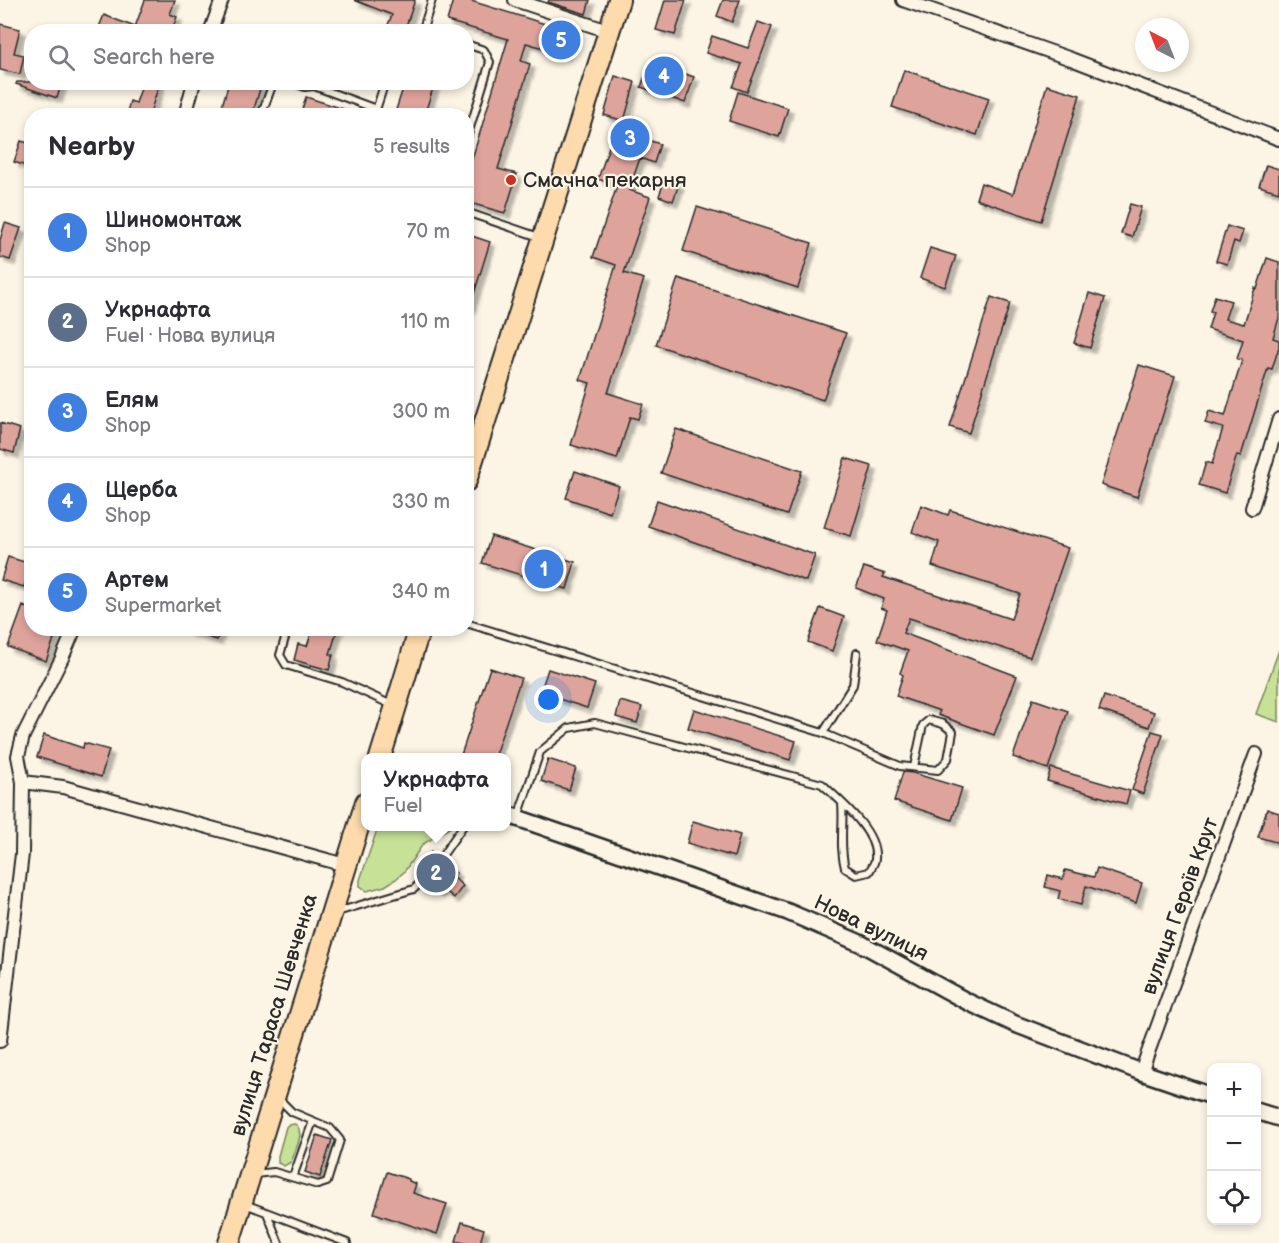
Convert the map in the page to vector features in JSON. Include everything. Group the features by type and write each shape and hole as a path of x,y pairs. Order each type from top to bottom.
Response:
{"main road":[{"path":"474,455 619,0"},
{"path":"382,753 418,636"},
{"name":"вулиця Тараса Шевченка","path":"229,1243 361,817"}],"street":[{"path":"213,24 222,0"},
{"path":"515,0 608,31"},
{"path":"903,0 1071,59 1279,139"},
{"path":"187,108 192,90"},
{"path":"1252,508 1279,419"},
{"path":"0,1041 22,854 23,782 18,756 23,736 71,636"},
{"name":"вулиця Героїв Крут","path":"1141,1072 1256,754"},
{"path":"23,782 63,787 345,865"},
{"name":"Нова вулиця","path":"512,816 788,912 862,944 968,1002 1015,1024 1207,1094"},
{"path":"1261,1112 1279,1118"}],"lane":[{"path":"424,24 432,0"},
{"path":"474,47 484,50 490,62 474,115"},
{"path":"264,108 271,90"},
{"path":"323,90 366,108"},
{"path":"376,108 382,90"},
{"path":"474,215 542,238"},
{"path":"474,625 823,733 900,766 938,770 948,759 953,732 943,724 929,720 923,725 915,767"},
{"path":"286,636 280,655 286,665 342,682 396,707"},
{"path":"823,733 853,685 857,653"},
{"path":"512,816 540,752 569,728 595,723 822,784 842,803 861,823 872,842 876,860 869,872 856,875 845,868 842,855 842,803"},
{"path":"440,859 460,831"},
{"path":"330,914 414,888 423,880"},
{"path":"250,1174 274,1172 318,1185 327,1182 340,1140 330,1128 292,1112 275,1095"},
{"path":"293,1178 313,1121"},
{"path":"241,1203 347,1243"},
{"path":"267,1213 279,1243"}],"green space":[{"path":"1279,650 1279,722 1256,714"},
{"path":"376,831 444,831 423,844 404,872 385,886 367,891 360,886"},
{"path":"295,1124 300,1132 299,1142 291,1162 284,1166 278,1163 278,1156 286,1127"}],"building":[{"path":"145,0 175,0 170,14 177,17 174,24 136,24"},
{"path":"354,0 415,0 407,24 388,24 392,15"},
{"path":"453,0 468,0 571,32 565,54 526,43 521,61 530,64 498,169 517,174 505,213 474,204 474,152 508,39 474,29 474,24 457,24 447,21"},
{"path":"549,0 590,0 586,14 548,2"},
{"path":"665,0 686,0 675,35 656,30"},
{"path":"723,0 740,0 732,22 717,16"},
{"path":"104,15 127,24 100,24"},
{"path":"758,22 772,27 747,92 733,87 742,64 706,53 712,36 748,48"},
{"path":"0,24 20,29 14,53 24,55 20,74 0,70"},
{"path":"650,61 694,77 685,103 641,87"},
{"path":"904,70 989,98 977,135 892,107"},
{"path":"615,76 635,82 624,121 604,115"},
{"path":"24,82 24,87 16,84"},
{"path":"1047,85 1080,95 1041,221 976,199 981,183 1013,194"},
{"path":"34,90 60,90 57,98"},
{"path":"140,90 157,90 152,108 128,108 130,101 136,103"},
{"path":"227,90 260,90 254,108 221,108"},
{"path":"402,90 432,90 427,108 397,108"},
{"path":"738,92 788,108 779,137 729,121"},
{"path":"306,97 340,108 302,108"},
{"path":"615,129 660,144 654,163 640,158 629,190 650,197 624,273 644,279 608,393 643,404 638,419 630,417 617,459 571,445 590,383 580,380 616,265 593,257 617,186 598,179"},
{"path":"21,141 24,142 24,165 14,162"},
{"path":"1266,165 1279,169 1279,192 1259,186"},
{"path":"665,179 679,184 673,201 659,196"},
{"path":"1130,204 1141,207 1132,237 1121,234"},
{"path":"697,207 812,243 798,288 683,251"},
{"path":"5,223 21,228 10,260 0,257 0,240"},
{"path":"1227,226 1243,231 1239,243 1234,241 1227,264 1216,261"},
{"path":"474,237 490,242 474,294"},
{"path":"930,248 956,256 945,287 920,278"},
{"path":"1267,258 1279,262 1279,318 1273,338 1279,340 1279,347 1272,369 1268,368 1241,456 1237,455 1225,493 1199,485 1206,462 1212,464 1223,428 1205,423 1209,411 1225,416 1242,360 1237,359 1243,340 1208,329 1213,312 1210,311 1215,296 1231,301 1225,319 1244,324"},
{"path":"678,278 846,333 823,400 656,345"},
{"path":"1089,293 1105,298 1090,348 1074,343"},
{"path":"991,297 1010,303 969,433 950,427"},
{"path":"1139,365 1175,376 1137,497 1101,485"},
{"path":"0,423 20,429 14,453 0,449"},
{"path":"676,429 802,471 787,515 661,473"},
{"path":"845,458 872,466 851,536 824,528"},
{"path":"575,471 619,486 610,513 566,498"},
{"path":"657,500 815,555 806,581 648,526"},
{"path":"921,505 948,515 950,510 1068,548 1030,657 909,618 903,633 1017,676 994,735 938,715 940,711 896,696 903,675 900,673 908,651 877,640 887,610 881,608 884,599 856,588 864,567 885,574 883,577 1011,619 1020,594 932,566 939,542 912,532"},
{"path":"491,536 575,562 567,589 482,563"},
{"path":"8,557 24,562 24,587 1,580"},
{"path":"23,606 24,636 55,636 46,661 8,647"},
{"path":"820,608 844,617 832,651 808,642"},
{"path":"204,636 218,636 217,640"},
{"path":"310,636 336,636 330,654 333,655 329,670 294,660 298,644 307,646"},
{"path":"490,668 521,678 496,753 462,753"},
{"path":"548,669 595,684 587,708 540,693"},
{"path":"1104,696 1154,712 1149,727 1099,710"},
{"path":"1033,699 1068,711 1048,769 1013,757"},
{"path":"620,701 642,707 637,723 616,717"},
{"path":"694,709 796,741 790,760 688,728"},
{"path":"1152,731 1163,734 1143,794 1132,790"},
{"path":"44,735 83,748 84,743 109,750 101,777 37,757"},
{"path":"548,759 576,768 569,790 541,781"},
{"path":"1051,768 1130,791 1126,804 1047,781"},
{"path":"903,772 962,788 952,820 894,801"},
{"path":"1267,809 1279,813 1279,843 1258,837"},
{"path":"693,821 740,835 734,857 687,843"},
{"path":"431,852 436,856 437,863 444,863 456,873 453,877 463,886 454,898 443,889 439,893 427,883 426,876 419,877 414,873"},
{"path":"1097,868 1142,883 1136,903 1086,886 1081,905 1058,899 1060,891 1045,887 1048,875 1063,879 1065,870 1094,877"},
{"path":"317,1135 332,1140 320,1177 305,1172"},
{"path":"387,1172 409,1179 416,1184 413,1193 447,1204 437,1234 374,1213"},
{"path":"462,1222 484,1229 480,1243 456,1241"}],"place":[{"name":"Артем","path":"561,40"},
{"name":"Щерба","path":"664,76"},
{"name":"Елям","path":"630,138"},
{"name":"Смачна пекарня","path":"511,180"},
{"name":"Шиномонтаж","path":"544,569"},
{"name":"Укрнафта","path":"436,873"}]}
